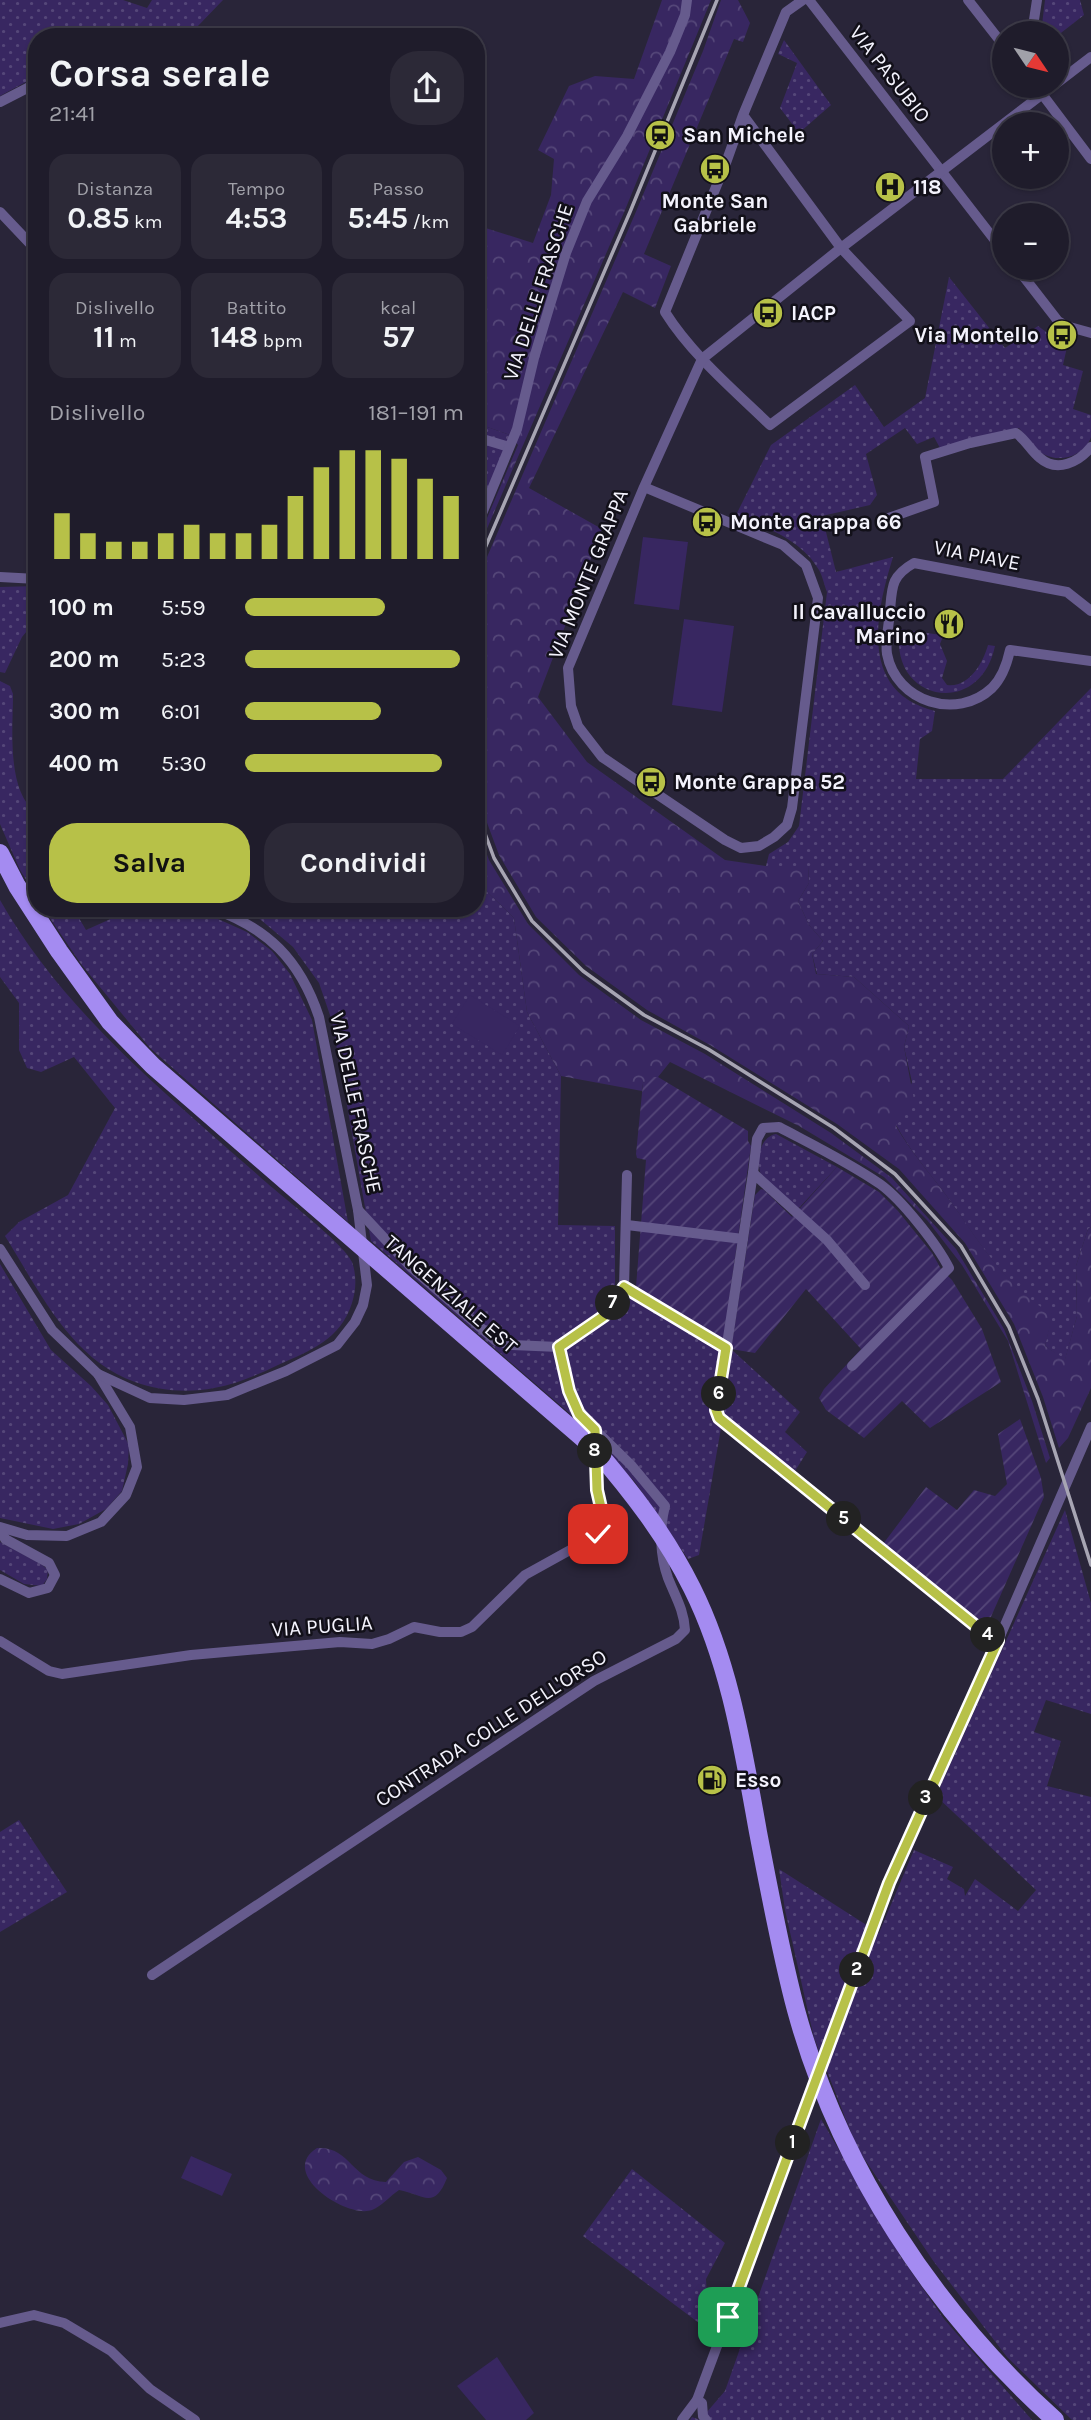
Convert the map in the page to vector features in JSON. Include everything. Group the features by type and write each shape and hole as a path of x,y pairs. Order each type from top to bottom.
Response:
{"main road":[{"name":"TANGENZIALE EST","path":"0,853 28,903"},
{"name":"TANGENZIALE EST","path":"37,917 110,1022 153,1066 594,1448 660,1530 692,1588 712,1638 741,1736 796,2010 825,2097 842,2135 915,2261 952,2312 1055,2420"}],"street":[{"name":"VIA DELLE FRASCHE","path":"485,506 517,429 534,358 587,201 626,136 670,52 685,15 687,0"},
{"path":"743,115 841,248 910,321 770,425 702,359 674,326 666,312 743,115 786,12 803,0"},
{"name":"VIA PASUBIO","path":"809,0 941,171"},
{"path":"968,0 992,31"},
{"path":"1034,21 1037,0"},
{"path":"1069,73 1091,57"},
{"path":"0,102 28,88"},
{"name":"VIA MONTE GRAPPA","path":"644,487 783,545 806,565 818,598 792,808 787,825 759,846 741,848 725,840 602,757 578,726 571,706 568,667 644,487 702,359 1030,98"},
{"path":"1046,98 1091,159"},
{"path":"941,171 992,237"},
{"path":"0,212 28,242"},
{"path":"1026,280 1058,321 1066,327 1091,333"},
{"path":"883,520 934,502 925,457 1016,433 1042,460 1053,464 1064,465 1075,461 1084,456 1091,447"},
{"path":"485,440 509,447"},
{"name":"VIA PIAVE","path":"1091,611 1067,592 914,563 902,570 893,582 887,653 893,672 909,692 933,704 954,706 975,700 992,688 1005,670 1010,650 1091,661"},
{"path":"0,577 28,579"},
{"name":"VIA DELLE FRASCHE","path":"98,1374 150,1398 184,1400 227,1395 286,1371 337,1345 355,1322 363,1305 367,1285 358,1209 319,1017 310,991 294,965 258,929 236,917"},
{"path":"852,1366 949,1268 914,1218 882,1185 779,1127 763,1128 757,1139 716,1410 719,1418 987,1635 998,1641"},
{"path":"753,1172 827,1240 865,1284"},
{"path":"358,1209 412,1268 496,1341 512,1345 559,1347 604,1316 624,1287 627,1175"},
{"path":"627,1225 743,1239"},
{"path":"0,1249 52,1330 98,1374 130,1427 137,1467 126,1496 101,1522 67,1536 27,1535 1,1527"},
{"path":"624,1287 726,1348"},
{"name":"CONTRADA COLLE DELL'ORSO","path":"152,1975 594,1681 676,1639 685,1630 684,1616 667,1577 662,1555 661,1521 665,1506 631,1465 579,1414 569,1391 559,1347"},
{"path":"682,2420 697,2400 894,1871 1091,1427"},
{"name":"VIA PUGLIA","path":"0,1641 49,1671 62,1674 191,1655 340,1642 372,1644 414,1627 440,1632 461,1632 472,1627 525,1575 598,1534 604,1521 597,1490 595,1430"},
{"path":"0,1578 29,1593 48,1588 55,1575 49,1563 5,1539 1,1527"},
{"path":"0,2323 34,2315 64,2323 111,2351 150,2389 195,2420"},
{"path":"697,2400 702,2403 706,2420"}],"green space":[{"path":"0,0 123,0 147,8 152,0 223,0 196,28 28,28 28,81 0,96"},
{"path":"662,0 711,0 625,210 485,533 485,523 518,445 510,435 485,426 485,228 533,243 551,195 554,159 538,150 569,86 595,76 634,79"},
{"path":"721,0 738,0 750,23 743,42 734,39 644,254 671,266 655,308 623,292 529,488 602,529 538,697 587,762 725,860 766,866 808,866 809,883 798,901 809,925 823,941 812,954 816,974 854,977 909,1026 904,1047 914,1100 896,1126 993,1261 1020,1291 1053,1314 1045,1346 1065,1359 1077,1316 1076,1266 1091,1227 1091,1388 1068,1438 1059,1448 1043,1397 1014,1324 965,1243 899,1169 837,1124 710,1045 647,1010 586,966 536,917 499,855 485,817 485,562 703,51"},
{"path":"1045,0 1080,0 1084,15 1069,27 1069,21 1042,21"},
{"path":"784,40 831,105 799,133 780,108 797,63 778,54"},
{"path":"949,277 1005,348 1038,326 1067,347 1063,365 1083,371 1073,409 1091,415 1091,437 1088,443 1078,453 1059,458 1045,455 1038,450 1019,428 940,448 934,437 917,444 905,428 866,454 877,495 870,505 822,516 836,572 893,557 878,626 879,649 884,669 894,687 911,701 935,711 932,731 920,739 916,779 1003,779 1091,688 1091,1227 1076,1266 1077,1316 1065,1360 1045,1346 1052,1314 1019,1290 1005,1275 912,1151 896,1125 912,1082 904,1047 909,1026 854,977 817,974 812,954 823,941 809,925 798,901 809,883 808,866 766,866 769,854 788,842 799,826 827,592 819,570 803,550 782,536 736,515 771,445 855,385 884,427 925,398"},
{"path":"485,426 510,435 485,495"},
{"path":"643,537 688,542 679,610 634,604"},
{"path":"28,586 28,630 5,673 0,672 0,587"},
{"path":"684,619 734,626 722,712 672,705"},
{"path":"900,629 948,636 942,639 940,644 947,661 942,678 947,685 962,683 979,666 988,645 995,646 986,669 972,684 955,692 937,692 921,686 908,673 900,654"},
{"path":"0,681 10,686 13,694 13,758 20,790 28,804 28,883 0,824"},
{"path":"485,849 528,924 579,975 641,1020 705,1054 831,1133 892,1178 956,1249 1004,1329 1032,1401 1050,1458 1046,1463 1008,1341 962,1265 927,1220 884,1177 799,1126 670,1062 658,1077 643,1083 642,1091 561,1076 527,1012 514,918 485,890"},
{"path":"485,890 514,918 527,1012 561,1076 558,1225 615,1226 615,1287 722,1353 711,1420 721,1428 699,1555 688,1559 635,1482 576,1419 371,1241 332,1021 319,983 293,947 256,917 485,917"},
{"path":"0,900 25,940 54,978 118,1048 188,1113 324,1231 352,1262 355,1283 347,1316 323,1342 239,1382 204,1390 174,1390 144,1385 112,1371 92,1357 58,1321 5,1236 19,1222 68,1195 115,1108 74,1057 41,1072 27,1068 19,1050 19,1003 0,977"},
{"path":"49,917 78,917 86,930 115,917 211,917 247,932 272,951 290,974 312,1020 348,1222 150,1048 81,964"},
{"path":"470,995 520,1026 502,1055 452,1024"},
{"path":"652,1077 658,1077 748,1131 751,1146 723,1342 636,1287 646,1160 637,1158 636,1154 643,1083"},
{"path":"776,1134 837,1167 798,1209 761,1175 760,1150 770,1136"},
{"path":"837,1167 879,1192 932,1253 982,1329 1001,1382 930,1428 902,1401 864,1438 826,1410 819,1398 824,1389 861,1349 806,1289 755,1353 731,1349 755,1195 761,1189 764,1190 792,1217"},
{"path":"0,1264 51,1350 108,1405 129,1445 122,1491 106,1509 79,1524 53,1529 0,1518"},
{"path":"731,1349 800,1412 785,1432 807,1452 795,1471 725,1419 720,1410"},
{"path":"1020,1419 1041,1478 1044,1497 986,1628 883,1544 926,1487 957,1510 974,1490 995,1496 1007,1484 998,1434"},
{"path":"1065,1510 1091,1603 1091,1714 1046,1700 1034,1732 1061,1741 1047,1786 1091,1797 1091,2420 1072,2420 1007,2357 934,2262 857,2148 814,2038 785,1910 779,1869 879,1933 914,1850 953,1867 947,1879 964,1889 965,1896 975,1879 1018,1911 1036,1890 936,1796"},
{"path":"0,1542 48,1570 47,1579 42,1586 24,1584 0,1570"},
{"path":"19,1820 67,1892 0,1932 0,1832"},
{"path":"821,2119 901,2257 944,2319 1032,2420 700,2420 725,2391"},
{"path":"317,2148 337,2152 365,2176 374,2180 386,2182 404,2162 418,2157 441,2170 447,2178 442,2188 432,2197 421,2197 399,2190 372,2210 347,2208 320,2192 310,2181 305,2170 307,2158"},
{"path":"191,2156 232,2174 222,2196 181,2178"},
{"path":"632,2169 725,2243 706,2279 708,2314 703,2326 583,2236"},
{"path":"497,2357 534,2413 526,2420 486,2420 457,2386"}],"railway":[{"path":"485,548 630,212 717,0"},
{"path":"485,834 494,858 532,921 583,971 644,1015 708,1049 834,1128 895,1174 961,1246 1009,1327 1038,1399 1091,1565"}],"place":[{"name":"San Michele","path":"660,135"},
{"name":"Monte San Gabriele","path":"715,169"},
{"name":"118","path":"890,187"},
{"name":"IACP","path":"768,313"},
{"name":"Via Montello","path":"1062,335"},
{"name":"Monte Grappa 66","path":"707,522"},
{"name":"Il Cavalluccio Marino","path":"949,624"},
{"name":"Monte Grappa 52","path":"651,782"},
{"name":"Esso","path":"712,1780"}],"route":[{"path":"598,1534 604,1521 595,1475 595,1430 579,1414 577,1404 569,1391 559,1347 604,1316 624,1287 726,1348 716,1410 719,1418 987,1635 998,1641 889,1883 728,2317"}]}
